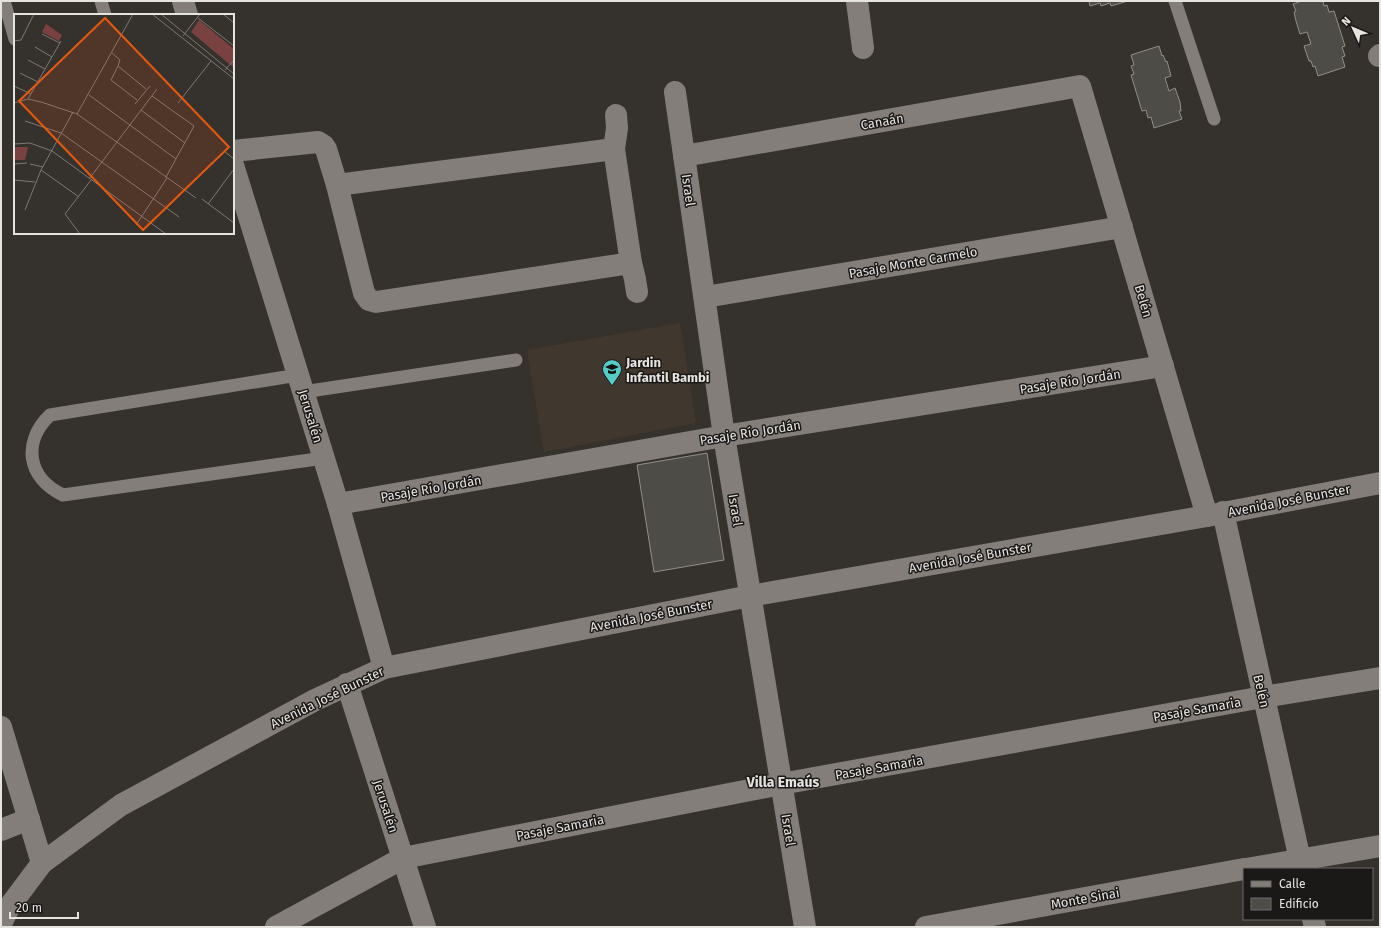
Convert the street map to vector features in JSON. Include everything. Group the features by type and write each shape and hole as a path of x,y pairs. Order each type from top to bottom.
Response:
{"street":[{"path":"183,1 187,14"},
{"path":"857,1 863,48"},
{"name":"Canaán","path":"684,156 1080,86"},
{"name":"Belén","path":"1080,86 1163,366 1215,514 1263,697 1301,864"},
{"name":"Israel","path":"675,92 724,436 805,927"},
{"path":"616,115 617,128 614,149 631,263 637,292"},
{"path":"234,151 318,142 324,146 337,185 364,293 368,300 376,302 631,263"},
{"path":"337,185 614,149"},
{"name":"Jerusalén","path":"234,168 338,504 384,668"},
{"name":"Pasaje Monte Carmelo","path":"705,297 1122,227"},
{"name":"Pasaje Río Jordán","path":"338,504 724,436 1163,366"},
{"name":"Avenida José Bunster","path":"1,924 9,907 42,863 121,805 315,700 384,668 750,596 1215,514 1380,483"},
{"name":"Pasaje Samaria","path":"276,927 403,858 781,784 1263,697 1380,678"},
{"name":"Jerusalén","path":"347,684 425,927"},
{"path":"1,727 42,863"},
{"path":"1,830 29,819"},
{"name":"Monte Sinai","path":"1256,868 1301,864 1380,846"},
{"name":"Monte Sinai","path":"926,927 1243,869"}],"lane":[{"path":"4,1 14,36"},
{"path":"101,1 105,14"},
{"path":"1175,1 1214,119"},
{"path":"324,458 63,496 46,485 39,477 34,468 32,453 34,438 43,422 50,415 301,384 516,360"}],"shaded area":[{"name":"Jardin Infantil Bambi","path":"680,323 696,423 544,452 527,350"}],"building":[{"path":"1089,1 1128,1 1111,6 1110,3 1101,6 1100,3 1090,6"},
{"path":"1302,1 1323,1 1324,6 1327,5 1329,12 1334,11 1345,46 1342,47 1345,56 1342,57 1345,67 1318,76 1315,66 1313,67 1311,61 1309,61 1304,46 1311,44 1307,32 1300,34 1294,12 1296,11 1293,4"},
{"path":"1159,46 1162,56 1163,55 1166,62 1167,61 1171,76 1165,78 1169,91 1175,88 1180,102 1181,111 1179,111 1182,119 1154,128 1151,117 1148,118 1146,110 1142,111 1131,75 1134,74 1131,66 1134,65 1131,55"},
{"path":"707,453 724,560 654,572 637,465"}],"place":[{"name":"Jardin Infantil Bambi","path":"612,386"}],"district":[{"name":"Villa Emaús","path":"783,782"}]}
